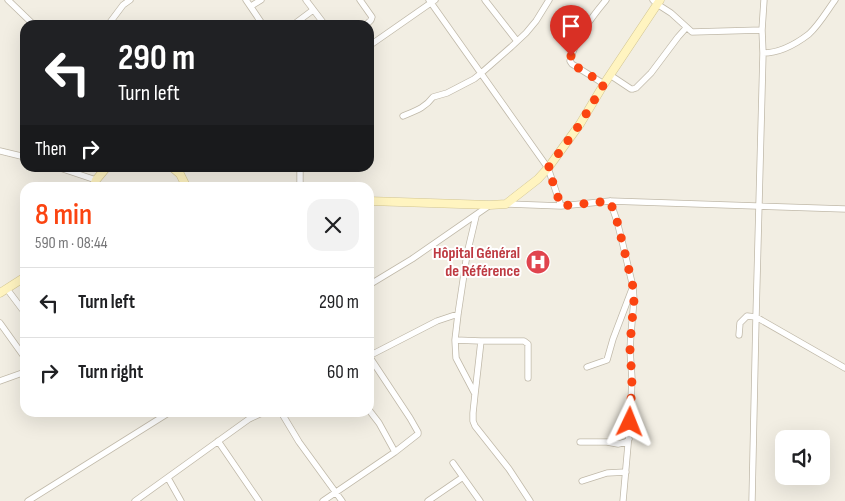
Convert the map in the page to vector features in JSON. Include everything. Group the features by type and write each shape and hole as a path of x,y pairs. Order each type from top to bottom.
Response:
{"street":[{"path":"8,0 29,20"},
{"path":"111,20 122,3 130,0"},
{"path":"246,0 260,20"},
{"path":"251,6 261,0"},
{"path":"306,0 321,20"},
{"path":"360,0 372,17 371,20"},
{"path":"485,0 517,41"},
{"path":"403,116 426,105 433,96 447,93 474,79 517,41 536,21 549,0"},
{"path":"604,84 572,64 570,60 580,36 594,14 606,0"},
{"path":"752,501 764,0"},
{"path":"763,53 782,50 809,34 835,0"},
{"path":"374,42 432,1 548,168 561,206"},
{"path":"506,204 538,179 548,168 580,124 656,2 692,32 762,30"},
{"path":"300,20 314,10"},
{"path":"610,75 634,90 651,73 686,28"},
{"path":"0,151 20,156"},
{"path":"73,172 92,182"},
{"path":"374,201 561,206 610,201 845,209"},
{"path":"610,201 617,221 633,287 634,300 630,350 632,379 629,439 623,501"},
{"path":"374,281 412,259 490,205"},
{"path":"475,394 456,358 455,340 467,254 476,216"},
{"path":"20,280 4,291 20,307"},
{"path":"587,367 608,360 613,339 633,287"},
{"path":"374,353 437,321 458,314"},
{"path":"739,336 740,322 747,316 756,317 845,368"},
{"path":"0,323 20,351"},
{"path":"455,340 524,341 528,344 528,378"},
{"path":"481,341 473,421 530,501"},
{"path":"323,501 417,435 418,432 374,364"},
{"path":"0,381 20,374"},
{"path":"28,501 162,417"},
{"path":"135,501 253,417"},
{"path":"284,417 299,442 342,501"},
{"path":"374,417 395,452"},
{"path":"580,442 618,444 629,439"},
{"path":"218,441 259,501"},
{"path":"453,463 480,501"},
{"path":"582,481 607,473 626,472"},
{"path":"428,501 437,499 463,477"},
{"path":"168,478 181,501"}],"place":[{"name":"Hôpital Général de Référence","path":"538,262"}],"route":[{"path":"571,56 572,64 604,84 580,124 548,168 561,206 610,201 617,221 633,287 634,300 630,350 632,379 630,422"}]}
